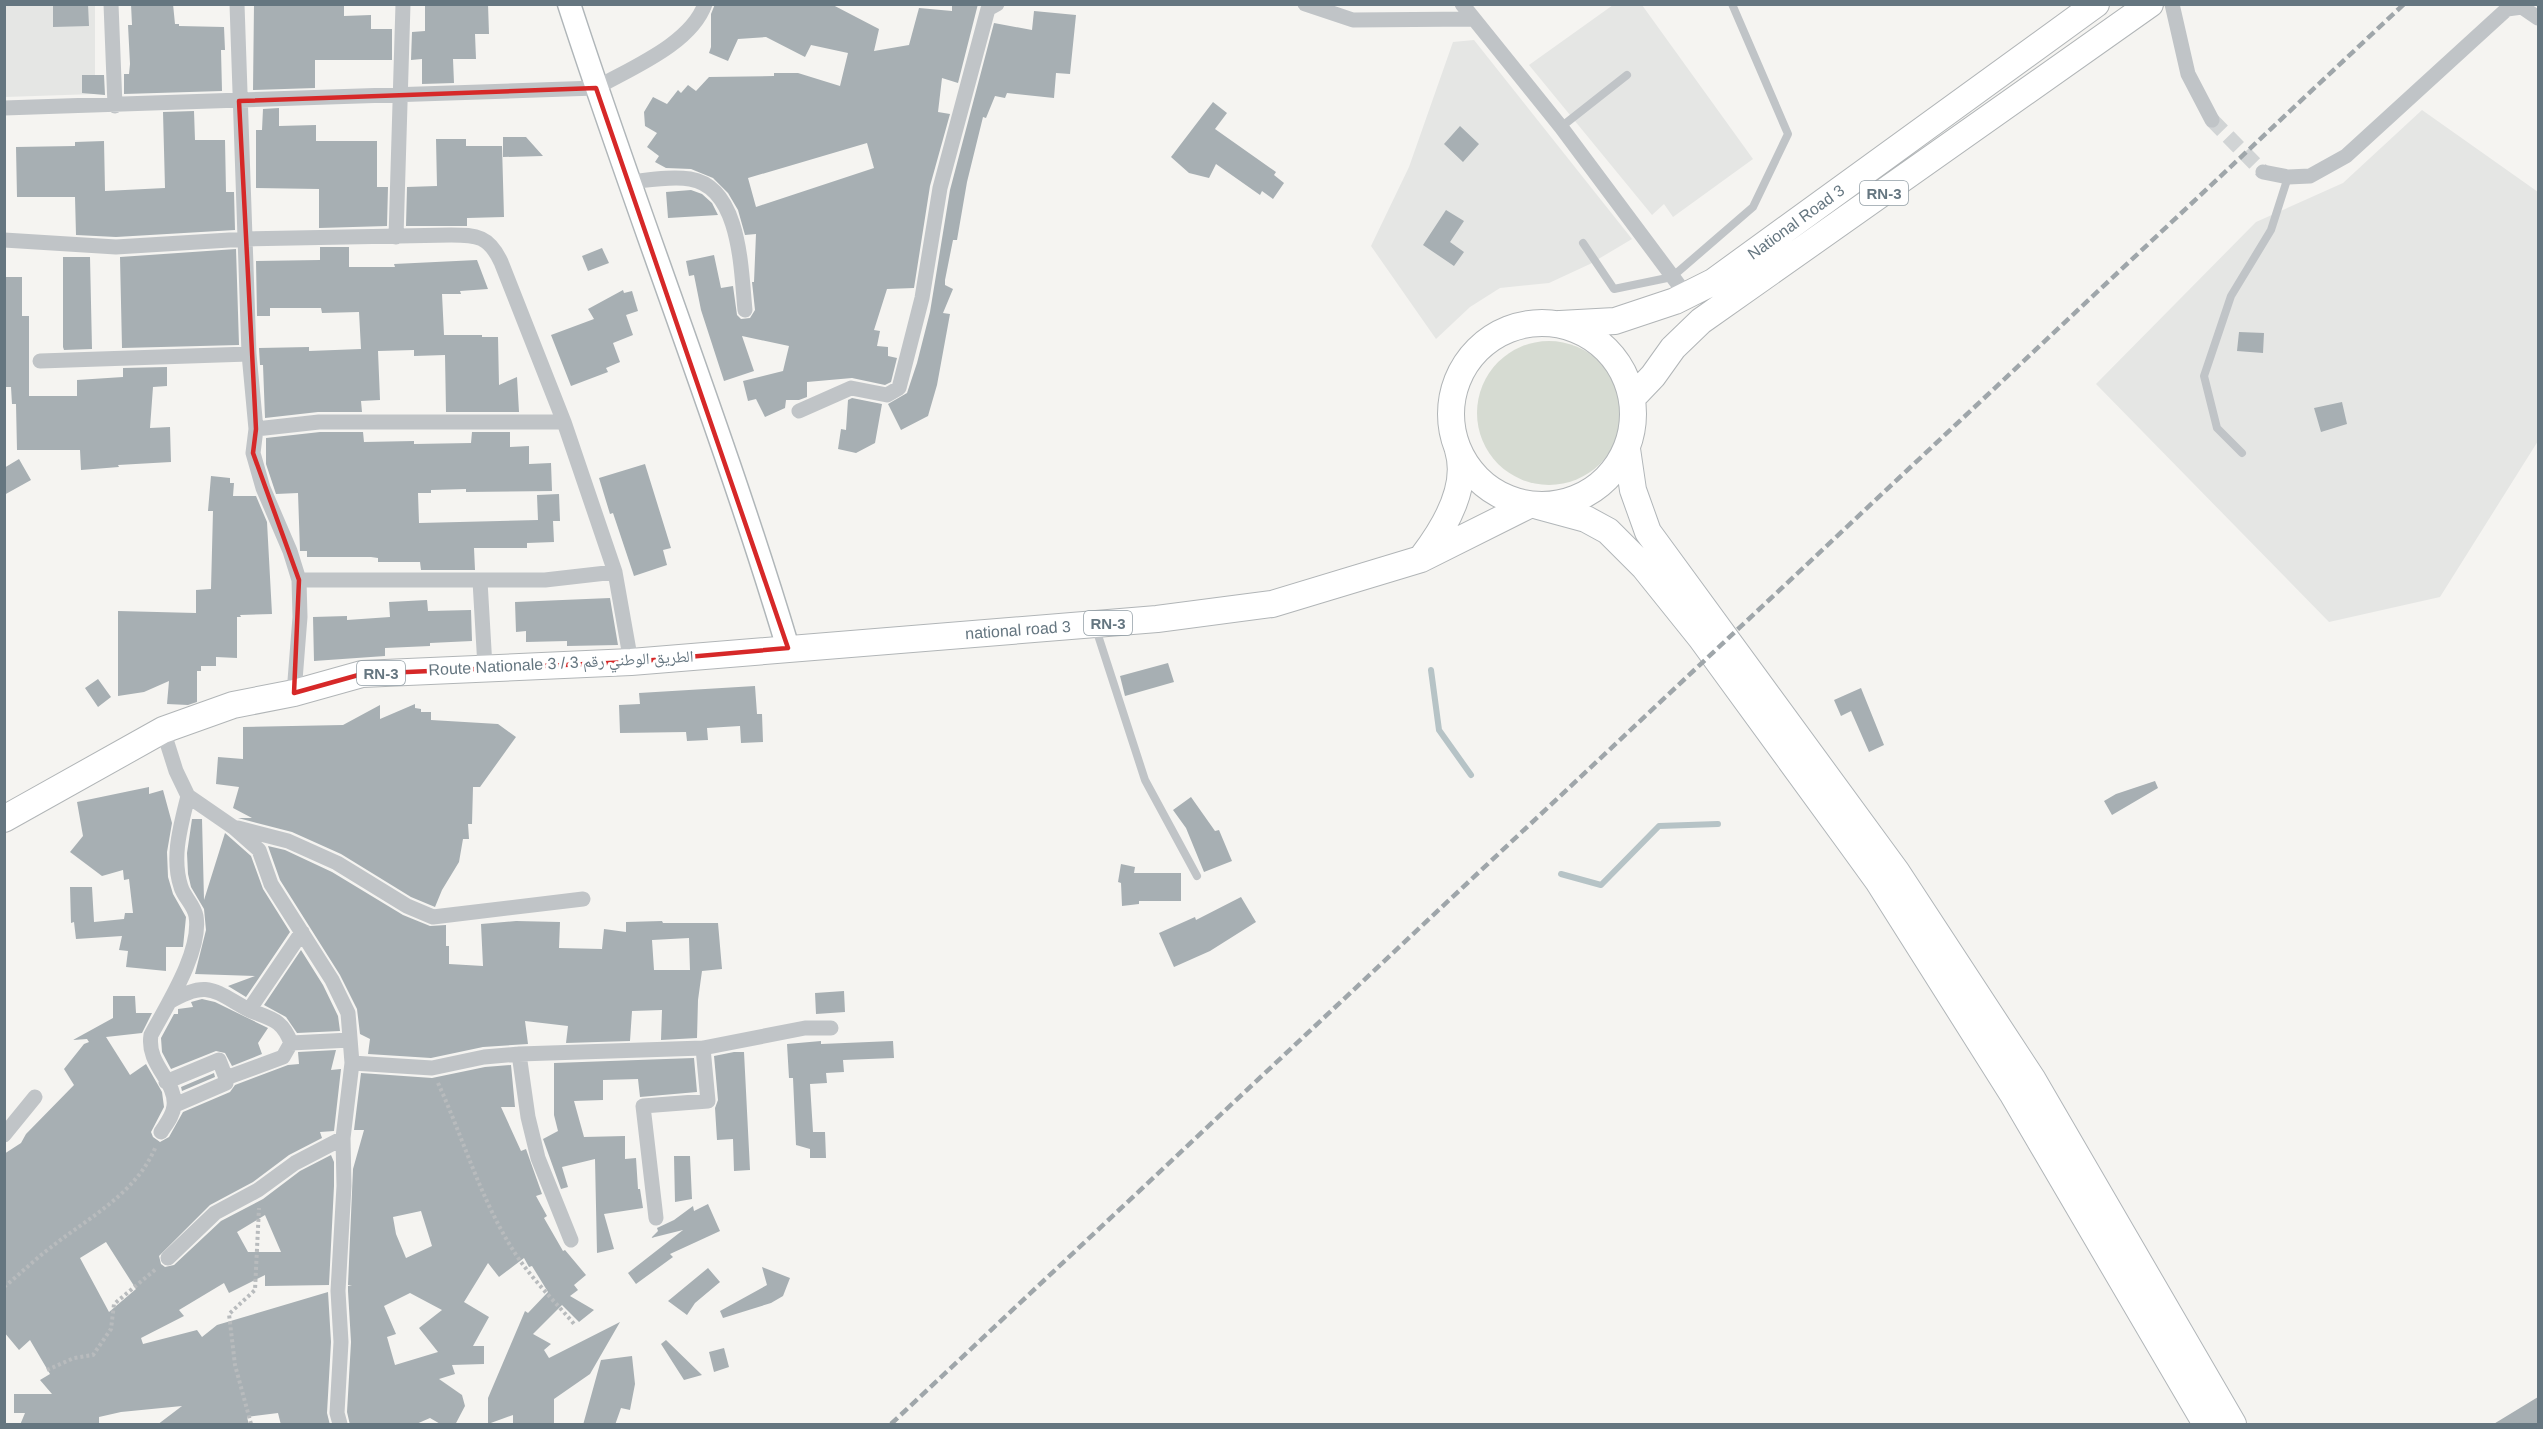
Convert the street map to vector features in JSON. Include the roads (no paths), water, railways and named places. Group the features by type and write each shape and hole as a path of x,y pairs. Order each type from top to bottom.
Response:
{"main road":[{"path":"568,4 690,349 788,648"},
{"name":"National Road 3","path":"1560,324 1615,321 1680,286 1713,282 2096,4"},
{"name":"RN-3","path":"1632,398 1653,376 1673,348 1701,321 2151,4"},
{"path":"1421,559 1440,534 1453,506 1463,465 1451,414 1456,382 1473,355 1498,334 1528,323 1560,324 1581,331 1599,342 1615,358 1626,377 1632,398 1633,424 1627,449 1606,480 1592,492 1557,505 1534,506"},
{"path":"1457,447 1465,464 1478,479 1501,496 1586,519 1608,531 1644,567 1701,638 1878,881 2012,1093 2206,1425"},
{"path":"1627,449 1633,490 1648,531 1922,910 2032,1080 2233,1425"},
{"name":"RN-3","path":"1421,559 1534,506"},
{"name":"national road 3","path":"788,648 1157,619 1272,604 1421,559"},
{"name":"Route Nationale 3 / الطريق الوطني رقم 3","path":"4,819 163,730 233,705 294,693 362,674 631,662 788,648"}],"street":[{"path":"111,4 115,106"},
{"path":"237,4 249,354 256,429 253,453 263,488 290,551 299,580 300,617 294,693"},
{"path":"396,237 403,4"},
{"path":"4,108 596,88 674,43 698,21 705,4"},
{"path":"799,411 851,388 887,395 898,388 922,298 940,188 988,9 997,4"},
{"path":"1305,4 1353,20 1474,19"},
{"path":"1462,4 1561,127 1680,286"},
{"path":"2172,4 2188,74 2212,120"},
{"path":"2263,172 2288,177 2310,176 2346,156 2509,7 2522,7 2534,13 2538,18"},
{"path":"630,182 691,179 703,183 714,191 722,201 733,227 745,310"},
{"path":"4,240 116,248 246,239 466,235 487,241 495,249 564,422 615,572 631,662"},
{"path":"40,361 249,354"},
{"path":"256,429 319,422 564,422"},
{"path":"299,580 545,580 615,572"},
{"path":"480,581 485,667"},
{"path":"163,730 176,771 188,796 233,827 260,850 271,884 332,980 348,1013 352,1063 343,1138 344,1185 338,1291 341,1342 337,1413 340,1425"},
{"path":"161,1132 175,1105 166,1082 153,1060 149,1046 151,1035 185,973 194,936 196,916 181,887 178,866 178,837 188,796"},
{"path":"233,827 288,841 318,854 337,863 407,906 433,917 583,900"},
{"path":"249,1010 302,932"},
{"path":"168,1002 188,991 208,988 249,1010 273,1019 286,1028 291,1043 283,1057 226,1078"},
{"path":"352,1063 432,1068 484,1057 519,1054 703,1048 805,1028 831,1028"},
{"path":"291,1043 350,1040"},
{"path":"656,1218 643,1106 708,1101 703,1048"},
{"path":"519,1054 528,1117 538,1158 571,1240"},
{"path":"166,1082 219,1060 226,1083 175,1105"},
{"path":"4,1135 35,1097"},
{"path":"168,1258 215,1213 258,1190 295,1163 343,1138"}],"lane":[{"path":"1583,243 1614,289 1680,286 1753,207 1788,134 1732,4"},
{"path":"1561,127 1627,75"},
{"path":"2242,453 2217,428 2204,376 2231,296 2271,230 2288,177"},
{"path":"1095,624 1145,780 1197,876"}],"waterway":[{"path":"1431,670 1439,730 1471,775"},
{"path":"1561,874 1601,885 1659,826 1718,824"}],"tunnel":[{"path":"2212,120 2263,172"}],"railway":[{"path":"891,1424 2404,4"}]}
